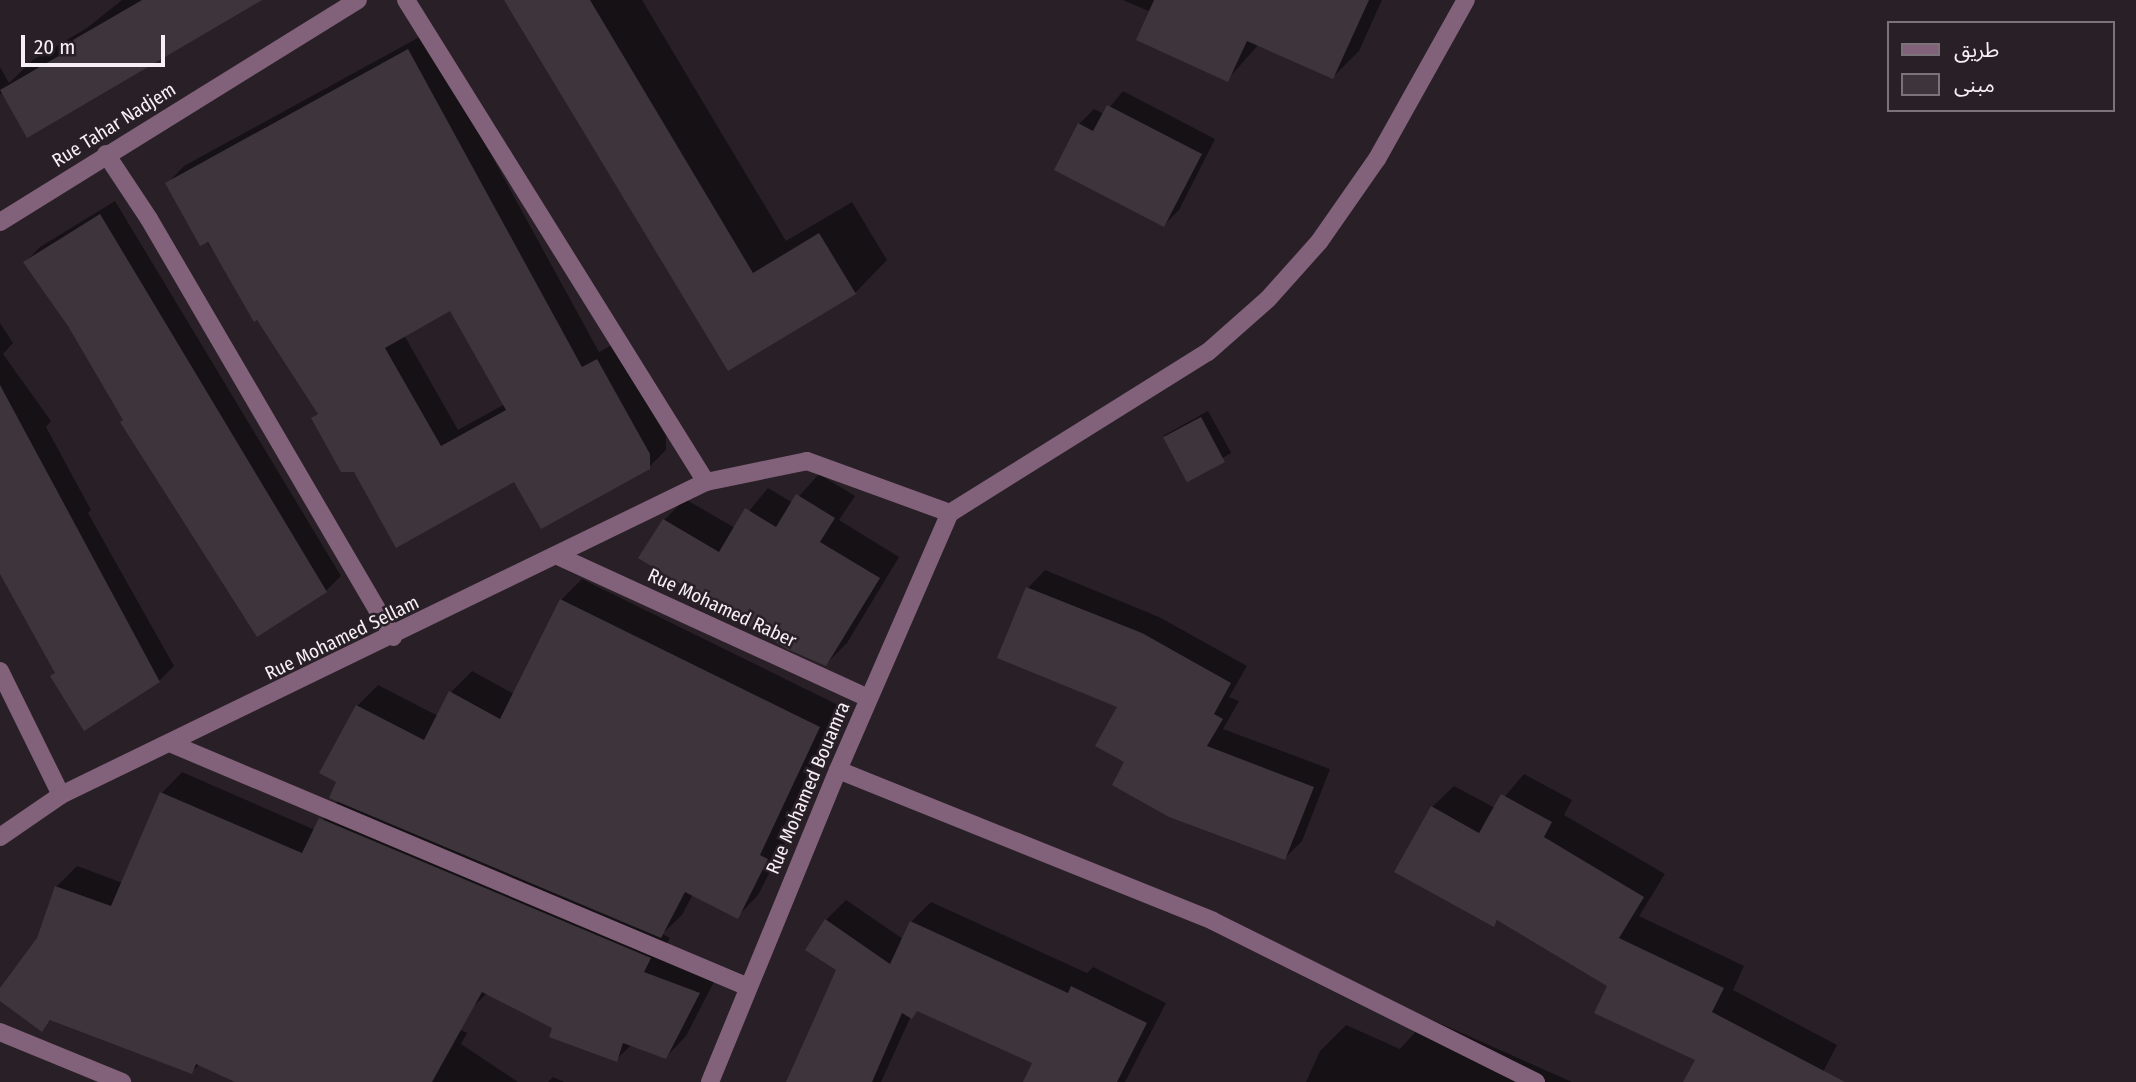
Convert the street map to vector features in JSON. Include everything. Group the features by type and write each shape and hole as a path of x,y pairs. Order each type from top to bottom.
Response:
{"street":[{"name":"Rue Tahar Nadjem","path":"0,222 358,0"},
{"path":"406,0 706,482"},
{"path":"950,513 1208,352 1268,299 1319,242 1377,159 1466,0"},
{"path":"106,154 149,219 393,637"},
{"name":"Rue Mohamed Sellam","path":"0,837 61,795 393,637 706,482 807,461 950,513"},
{"name":"Rue Mohamed Bouamra","path":"710,1082 868,698 950,513"},
{"name":"Rue Mohamed Raber","path":"558,556 868,698"},
{"path":"0,671 61,795"},
{"path":"172,744 748,987"},
{"path":"838,770 1213,921 1536,1082"},
{"path":"0,1032 121,1082"}],"building":[{"path":"142,0 262,0 27,138 0,90 76,46 73,40"},
{"path":"504,0 590,0 753,273 819,233 856,294 728,371"},
{"path":"1154,0 1369,0 1333,79 1247,41 1228,82 1136,40"},
{"path":"408,49 582,367 597,359 650,454 650,469 541,529 514,482 396,548 354,472 341,472 311,418 318,414 257,320 254,322 208,242 200,246 165,183","holes":["450,311 506,410 441,446 385,348"]},
{"path":"1107,105 1202,154 1164,227 1054,170 1078,123 1093,131"},
{"path":"100,214 327,592 257,637 120,422 123,420 68,326 23,262"},
{"path":"0,385 160,682 84,731 50,676 55,673 0,574"},
{"path":"1201,417 1225,462 1187,482 1163,437"},
{"path":"796,494 835,518 820,542 880,578 826,666 787,649 638,558 663,519 719,552 745,508 776,527"},
{"path":"1026,587 1142,633 1231,683 1214,714 1223,719 1207,746 1314,787 1285,860 1169,817 1112,785 1124,762 1095,746 1117,707 997,658"},
{"path":"560,599 820,727 760,855 768,859 738,919 685,892 661,938 329,798 336,782 319,773 356,705 424,740 449,691 500,719"},
{"path":"160,792 302,853 319,818 651,958 644,972 700,993 666,1059 623,1043 617,1062 549,1037 552,1028 482,992 432,1082 235,1082 196,1064 192,1074 50,1020 42,1032 0,1001 0,988 37,938 55,886 111,906"},
{"path":"1501,794 1552,822 1544,837 1644,897 1619,938 1724,988 1712,1012 1845,1082 1683,1082 1695,1060 1594,1013 1607,986 1497,920 1494,927 1394,872 1431,806 1479,833"},
{"path":"825,919 890,964 910,921 1068,993 1071,986 1147,1023 1117,1082 1023,1082 1032,1063 917,1011 912,1019 902,1013 872,1082 786,1082 836,970 805,950"}]}
